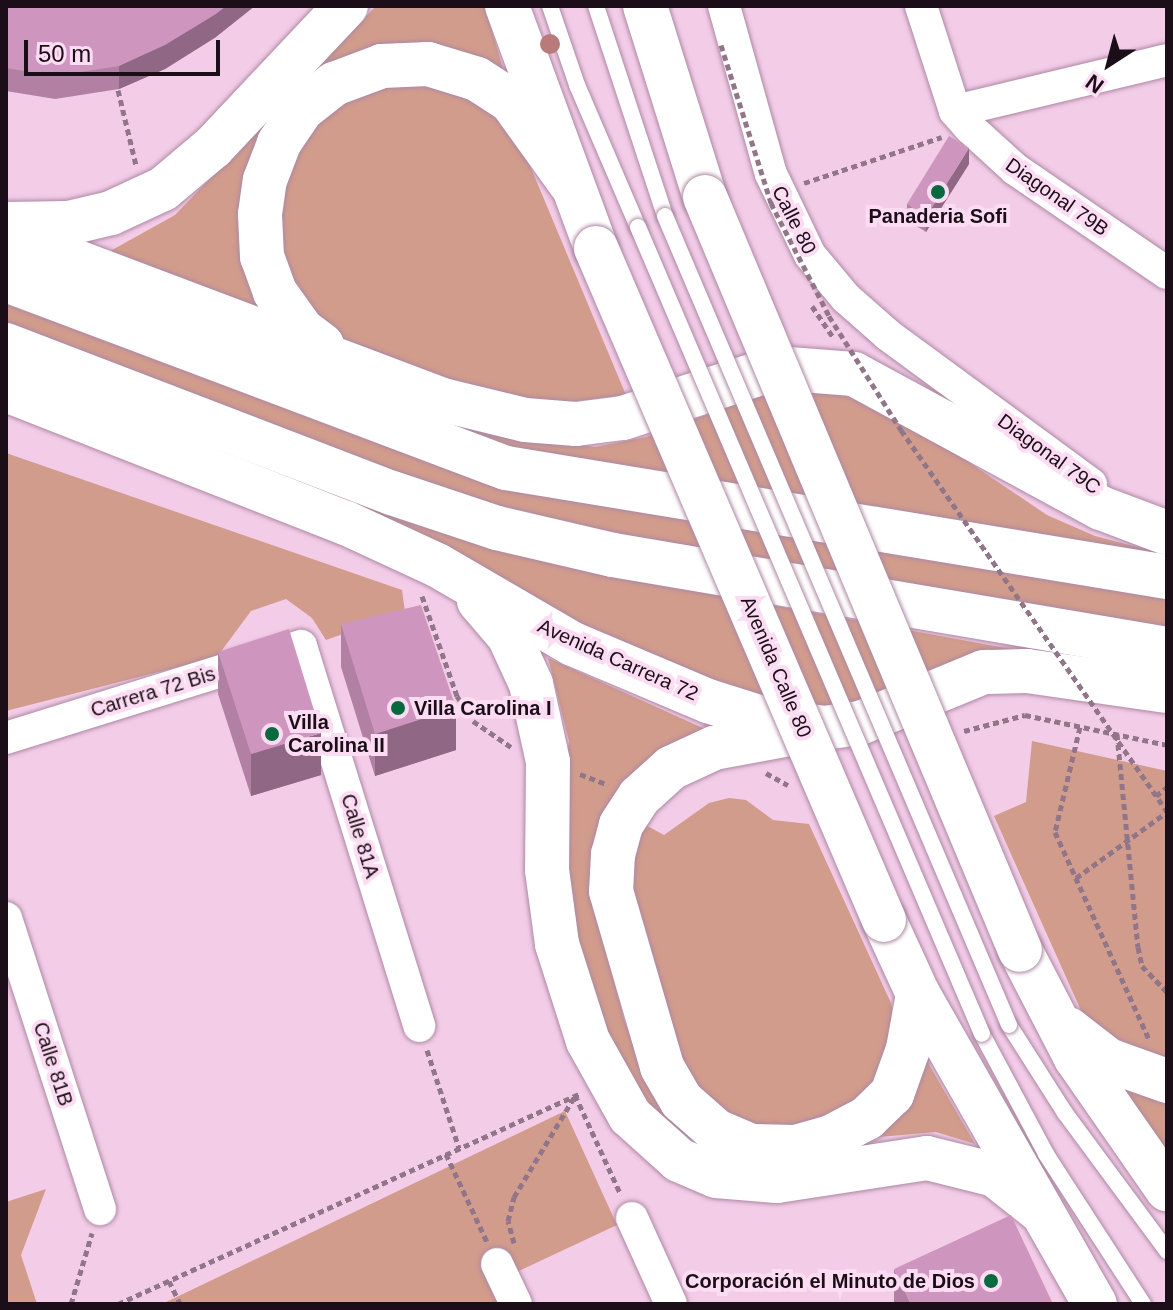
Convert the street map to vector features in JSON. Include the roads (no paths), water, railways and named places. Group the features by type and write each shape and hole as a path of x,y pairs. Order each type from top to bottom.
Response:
{"highway":[{"path":"6,224 69,223 111,213 163,189 213,147 346,6"},
{"name":"Avenida Calle 80","path":"507,6 596,248 884,920 918,994 1095,1304"},
{"path":"645,6 705,197 1020,950 1052,1015 1167,1189"},
{"path":"337,357 287,311 262,257 259,233 265,180 279,143 301,110 334,84 382,66 428,64 477,79 511,101 570,183"},
{"path":"6,235 337,357 443,400 554,423 623,418 776,368 833,369 854,374 1001,450 1080,497 1158,530"},
{"path":"6,280 506,468 1167,577"},
{"path":"6,345 392,493 497,528 613,555 1167,649"},
{"name":"Avenida Carrera 72","path":"6,390 346,523 427,575 609,660 708,701 765,719 824,728 890,714 984,672 1043,673 1167,691"},
{"path":"427,575 480,601 522,657 545,731 548,762 547,870 568,991 606,1081 653,1139 679,1160 737,1181 814,1178 927,1158 964,1163 995,1175 1039,1210"},
{"path":"824,728 714,748 671,768 639,797 621,825 613,854 611,891 662,1067 682,1101 716,1131 752,1146 796,1147 867,1118 892,1094 908,1049 918,994"},
{"path":"1052,1015 1108,1060 1160,1064"}],"street":[{"name":"Calle 80","path":"724,6 778,192 810,255 846,298 949,380"},
{"path":"921,6 963,120 1167,60"},
{"name":"Diagonal 79B","path":"963,120 1015,169 1167,273"},
{"path":"949,380 1001,450"},
{"name":"Diagonal 79C","path":"949,380 1158,530"},
{"name":"Carrera 72 Bis","path":"6,738 198,689 301,646"},
{"name":"Calle 81A","path":"301,646 419,1026"},
{"name":"Calle 81B","path":"6,918 100,1209"},
{"path":"632,1218 671,1304"},
{"path":"497,1264 516,1304"}],"lane":[{"path":"550,6 577,85 982,1034 1046,1154 1143,1304"},
{"path":"596,6 665,216 1009,1025 1049,1091 1167,1251"}],"place":[{"name":"Panaderia Sofi","path":"938,192"},
{"name":"Villa Carolina I","path":"398,708"},
{"name":"Villa Carolina II","path":"272,734"},
{"name":"Corporación el Minuto de Dios","path":"991,1281"}]}
